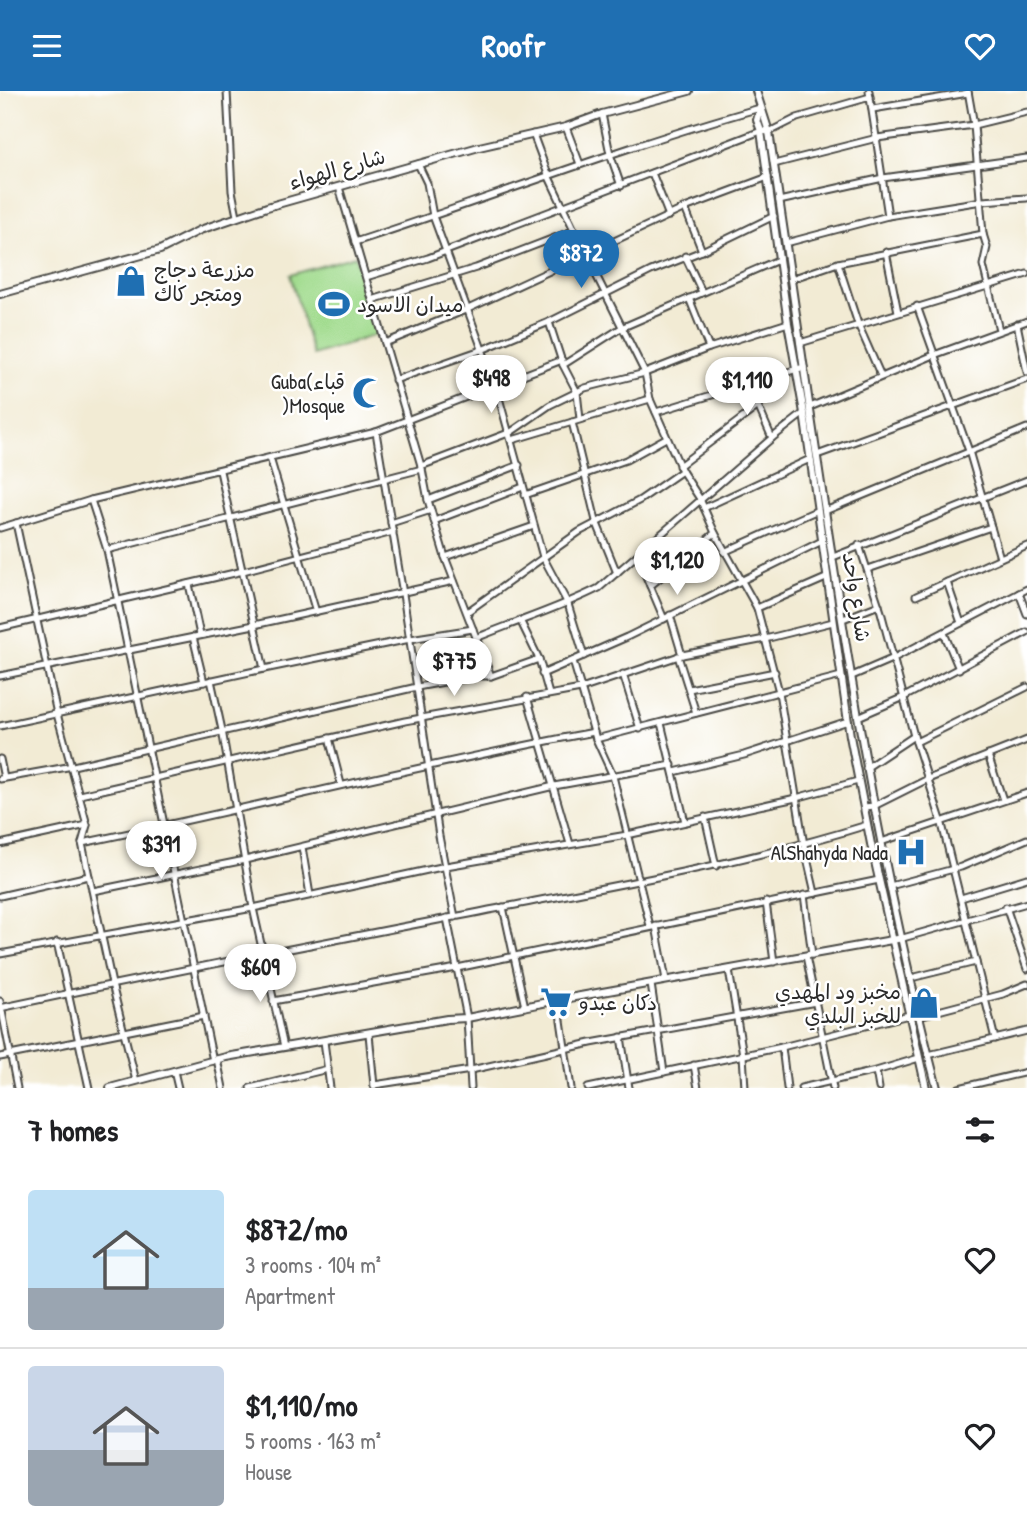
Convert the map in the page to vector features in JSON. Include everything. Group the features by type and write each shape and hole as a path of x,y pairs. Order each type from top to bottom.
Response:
{"street":[{"path":"227,91 232,191 237,216"},
{"name":"شارع الهواء","path":"0,294 160,250 237,216 418,164 566,127 602,114 688,91"},
{"name":"شارع واحد","path":"755,91 760,108 757,120 765,132 774,164 800,344 804,413 814,457"},
{"path":"873,109 968,92 974,125 983,234 987,249 983,265 999,330"},
{"path":"366,277 428,258 797,118 870,94 888,216"},
{"path":"355,242 550,177 610,154 760,108"},
{"path":"774,164 877,138 974,125 1027,112"},
{"path":"602,114 610,154 621,186"},
{"path":"566,127 580,164"},
{"name":"شارع واحد","path":"765,132 768,177 788,323 810,407 826,578 858,781 926,1088"},
{"path":"533,134 585,253 645,373 650,399 680,468 700,499 724,552 757,608 775,672 804,845 816,893"},
{"path":"779,201 883,178 1027,157"},
{"path":"418,164 427,183 433,216 484,349 510,432 543,557 568,604 584,656"},
{"path":"652,173 669,216"},
{"path":"385,343 468,309 685,208 768,177"},
{"path":"339,187 422,468 428,500 445,557 491,676"},
{"path":"786,243 888,216 982,201 1027,198"},
{"path":"685,208 702,251"},
{"path":"395,380 484,349 549,322 605,293 774,216"},
{"path":"372,300 455,274 575,230"},
{"path":"791,279 838,263 983,234"},
{"path":"886,252 898,312"},
{"path":"685,256 702,292"},
{"path":"0,528 92,500 376,432 408,421 562,363 621,328 778,260"},
{"path":"838,263 858,324 881,376"},
{"path":"800,344 987,284 1027,274"},
{"path":"689,298 709,348"},
{"path":"917,306 969,451 1000,558"},
{"path":"810,407 881,376 1027,320"},
{"path":"549,322 562,363 577,392 580,419"},
{"path":"107,550 285,506 422,468 510,432 550,405 577,392 645,373 709,348 788,323"},
{"path":"1017,324 1027,372"},
{"path":"656,412 801,368"},
{"path":"704,508 814,457 952,404 1027,379"},
{"path":"749,385 772,438"},
{"path":"512,440 650,399"},
{"path":"467,612 596,521 640,500 757,407"},
{"path":"476,638 568,604 599,588 700,499 804,413"},
{"path":"572,422 596,521 617,573"},
{"path":"724,552 1027,428"},
{"path":"376,432 435,815 455,917"},
{"path":"525,495 626,460 666,438"},
{"path":"270,458 316,612"},
{"path":"428,500 519,465"},
{"path":"220,471 264,669"},
{"path":"833,557 1027,480"},
{"path":"435,521 523,487"},
{"path":"92,500 107,550 173,875 223,1088"},
{"path":"391,523 431,510"},
{"name":"شارع واحد","path":"821,511 833,557 866,768 890,886 937,1088"},
{"path":"16,523 57,714 87,825 82,843 133,1084"},
{"path":"445,557 534,526"},
{"path":"868,569 991,527"},
{"path":"0,628 243,572 393,532"},
{"path":"650,586 715,533"},
{"path":"542,674 667,617 822,541"},
{"path":"859,545 941,820 995,1039"},
{"path":"916,596 1027,546"},
{"path":"637,555 667,617 696,713"},
{"path":"757,608 826,578"},
{"path":"0,675 254,625 454,581"},
{"path":"947,582 961,623"},
{"path":"189,584 204,682"},
{"path":"852,676 894,658 1027,589"},
{"path":"1019,593 1027,614"},
{"path":"829,597 839,597"},
{"path":"843,619 879,605"},
{"path":"520,620 539,659 549,694"},
{"path":"80,795 421,717 581,689 680,656 833,622"},
{"path":"0,726 410,639 473,629"},
{"path":"858,717 904,697 1027,632"},
{"path":"944,633 959,669"},
{"path":"0,759 2,778 73,766 417,687 491,676 539,659"},
{"path":"573,661 596,739 613,776 666,980"},
{"path":"689,689 775,672"},
{"path":"623,674 640,729"},
{"path":"596,739 841,675"},
{"path":"211,680 262,955 284,1047"},
{"path":"866,768 915,739 1027,687"},
{"path":"527,697 570,844"},
{"path":"674,772 787,742 848,721"},
{"path":"661,723 685,822"},
{"path":"82,843 594,732"},
{"path":"330,738 341,785"},
{"path":"864,807 874,806 928,779 1027,740"},
{"path":"988,755 1003,800"},
{"path":"93,891 245,860 554,786 672,765"},
{"path":"0,954 253,908 446,866 627,835 796,798 858,781"},
{"path":"881,842 1027,793"},
{"path":"705,817 716,866"},
{"path":"0,844 87,825"},
{"path":"17,1088 0,1006 716,866 804,845 867,825"},
{"path":"890,886 952,870 1027,839"},
{"path":"302,847 310,895"},
{"path":"0,896 89,876"},
{"path":"961,898 1027,878"},
{"path":"273,1001 457,968 879,880"},
{"path":"804,895 809,956 822,1038 833,1085"},
{"path":"766,902 774,962"},
{"path":"110,1088 215,1060 447,1019 467,1018 903,938 1027,902"},
{"path":"503,907 526,1007"},
{"path":"1006,907 1027,969"},
{"path":"447,918 467,1018 471,1088"},
{"path":"57,942 89,1088"},
{"path":"911,978 976,962"},
{"path":"729,970 743,1055 745,1088"},
{"path":"651,984 664,1072"},
{"path":"919,1016 1003,994 1027,984"},
{"path":"558,1000 571,1088"},
{"path":"369,1034 374,1087 471,1070 621,1037 817,1002"},
{"path":"588,1088 822,1038 909,1014"},
{"path":"0,1056 204,1016"},
{"path":"928,1055 1027,1031"},
{"path":"621,1037 629,1088"},
{"path":"324,1041 330,1088"},
{"path":"782,1047 787,1088"},
{"path":"801,1088 833,1085 919,1058"},
{"path":"694,1065 698,1088"},
{"path":"250,1088 328,1069"},
{"path":"174,1071 178,1088"},
{"path":"876,1072 879,1088"},
{"path":"959,1088 1027,1072"}],"green space":[{"name":"ميدان الاسود","path":"355,256 378,334 313,355 290,275"}],"place":[{"name":"مزرعة دجاج ومتجر كاك","path":"131,281"},
{"name":"ميدان الاسود","path":"334,304"},
{"name":"Guba(قباء )Mosque","path":"368,393"},
{"name":"AlShahyda Nada","path":"911,852"},
{"name":"دكان عبدو","path":"556,1002"},
{"name":"مخبز ود المهدي للخبز البلدي","path":"924,1003"}]}
